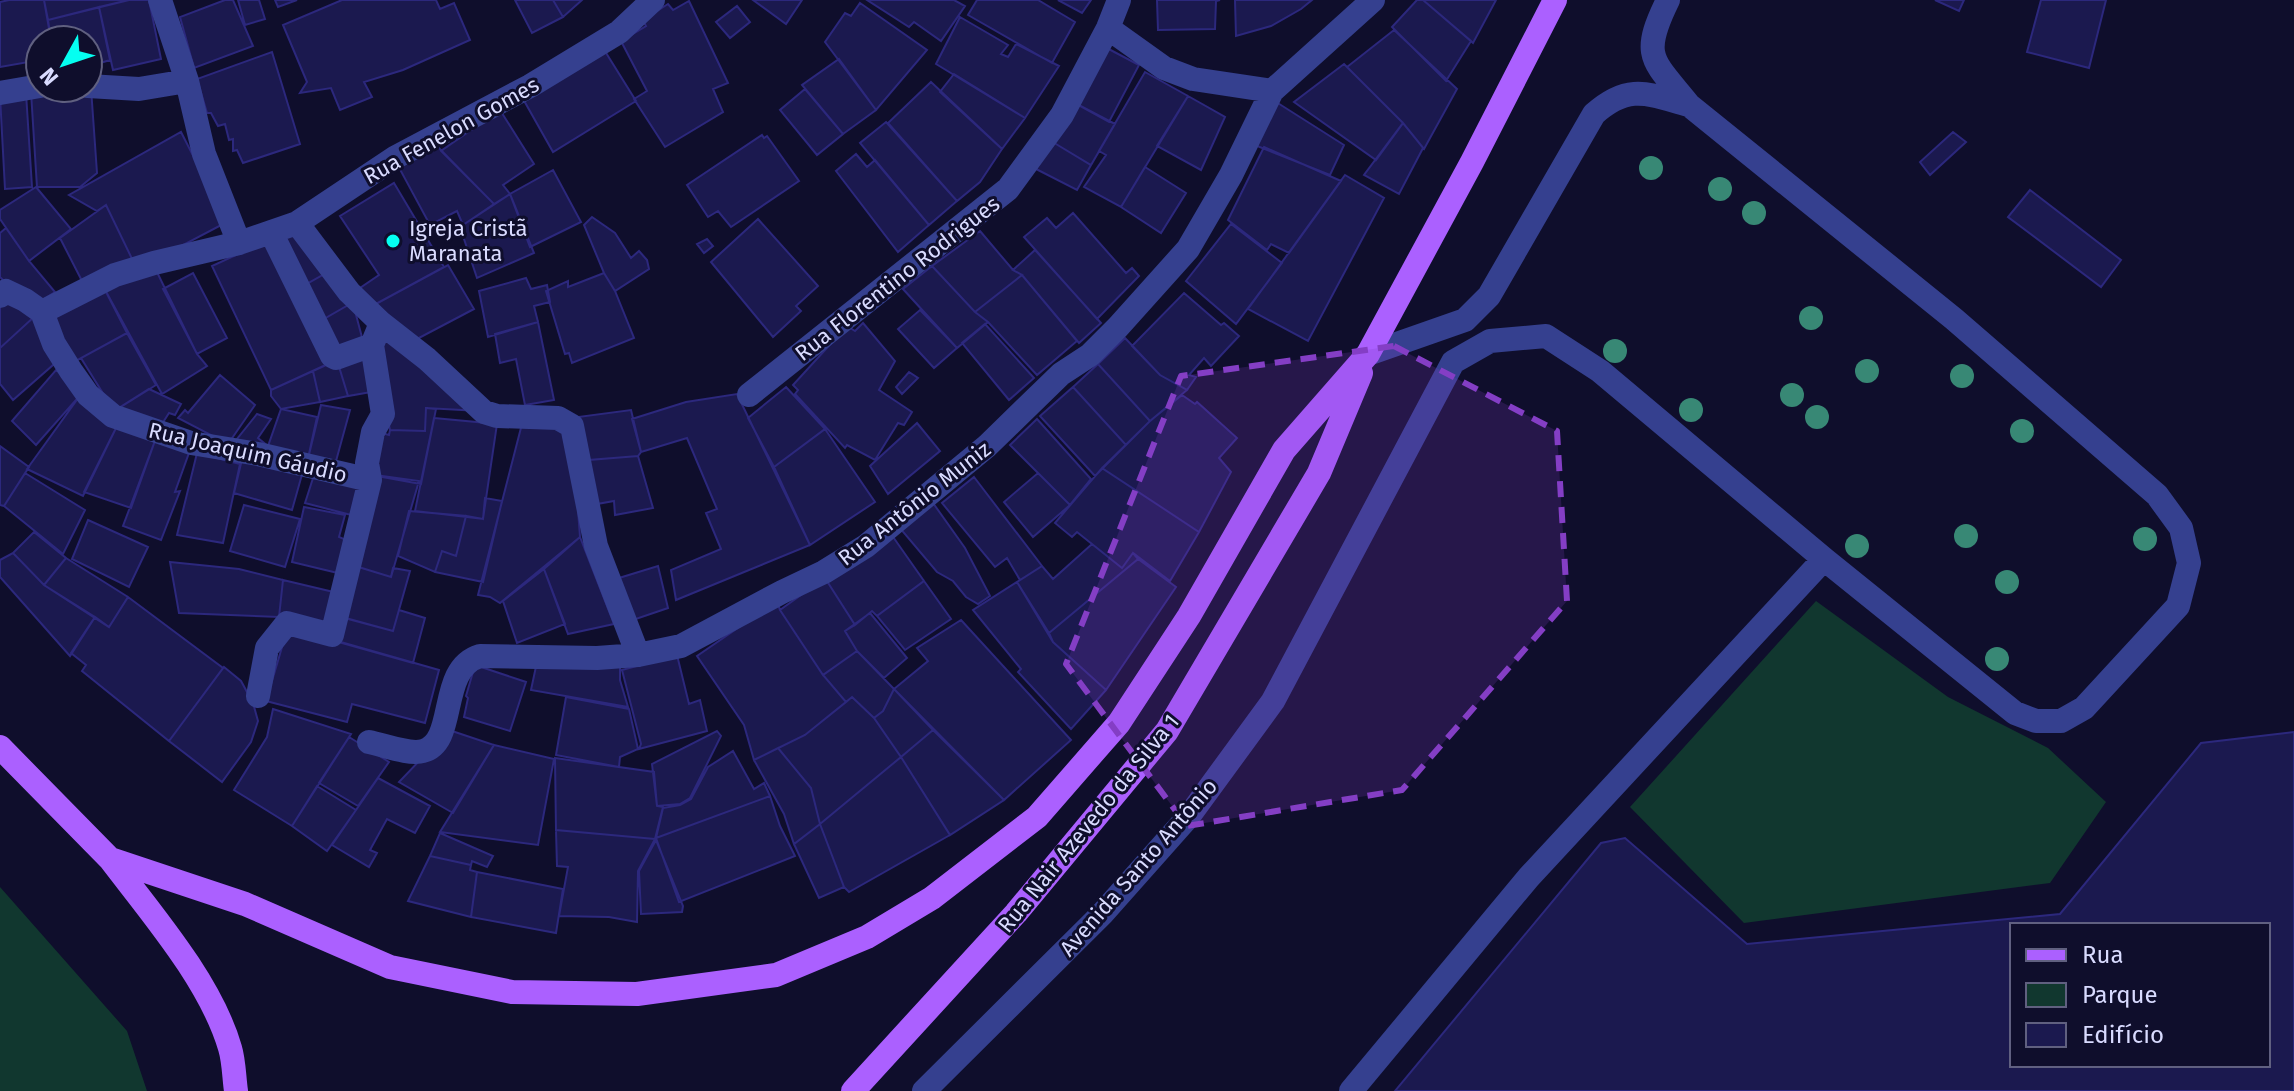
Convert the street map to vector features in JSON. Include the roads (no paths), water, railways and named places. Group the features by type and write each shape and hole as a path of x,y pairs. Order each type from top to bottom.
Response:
{"main road":[{"path":"110,859 245,904 390,967 512,992 637,994 776,975 867,937 932,898 1037,817 1119,723 1189,616 1284,450 1368,354 1555,0"},
{"name":"Rua Nair Azevedo da Silva 1","path":"853,1091 1016,913 1167,731 1319,473 1368,354"},
{"path":"0,747 110,859 175,945 213,1007 231,1049 236,1089"}],"street":[{"path":"160,0 187,81 204,154 239,243"},
{"name":"Rua Fenelon Gomes","path":"42,312 115,275 239,243 297,223 396,157 530,86 619,32 653,0"},
{"name":"Rua Florentino Rodrigues","path":"749,395 1008,189 1062,115 1108,28 1119,0"},
{"path":"1108,28 1164,68 1193,79 1272,91 1373,0"},
{"path":"1351,1091 1529,877 1824,559 2015,713 2036,721 2061,721 2084,708 2178,606 2189,563 2181,528 2157,495 1954,319 1689,105 1654,61 1651,45 1654,28 1668,0"},
{"path":"104,87 139,89 187,81"},
{"path":"0,93 24,89"},
{"name":"Rua Antônio Muniz","path":"369,742 420,753 428,750 440,737 459,671 471,659 480,656 597,658 638,655 681,646 824,572 866,546 987,446 1061,374 1090,355 1188,249 1231,175 1272,91"},
{"path":"1368,354 1465,320 1489,296 1594,114 1610,100 1638,91 1689,105"},
{"path":"297,223 376,334 427,359 484,412 497,416 558,418 572,426 596,546 638,655"},
{"path":"271,232 332,356 336,358 376,334"},
{"path":"0,296 6,291 42,312"},
{"name":"Rua Joaquim Gáudio","path":"42,312 54,344 71,371 88,395 113,416 191,443 258,454 370,480"},
{"name":"Rua Joaquim Gáudio","path":"258,696 267,648 287,623 332,635 370,480 367,463 373,432 383,414 376,334"},
{"name":"Avenida Santo Antônio","path":"924,1091 1102,914 1189,816 1236,752 1273,701 1453,362 1490,341 1546,336 1600,371 1824,559"}],"place":[{"name":"Igreja Cristã Maranata","path":"393,241"}]}
